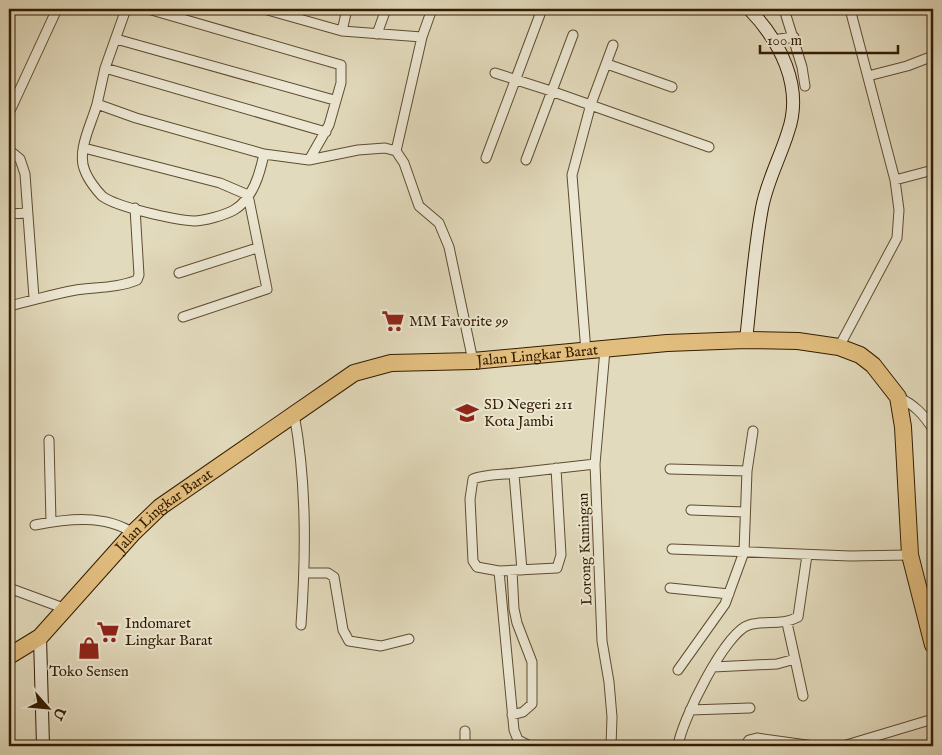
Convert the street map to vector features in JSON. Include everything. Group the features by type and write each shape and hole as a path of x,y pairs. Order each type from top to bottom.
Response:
{"highway":[{"name":"Jalan Lingkar Barat","path":"9,656 40,637 133,533 160,507 340,381 372,366 391,363 472,361 586,352 667,343 746,340 798,341 839,347 860,355 873,365 898,398 903,427 910,555 933,644"}],"street":[{"path":"9,113 57,9"},
{"path":"126,9 105,68 84,148 84,170 101,195 114,203 195,221 234,210 248,195 259,177 264,154"},
{"path":"148,9 341,65 341,83 334,100 326,132 309,160"},
{"path":"264,9 342,31 422,38"},
{"path":"342,31 347,9"},
{"path":"377,34 386,9"},
{"path":"396,151 422,38 432,9"},
{"path":"486,158 514,78 542,9"},
{"path":"746,340 762,206 774,167 789,132 794,105 794,88 786,64 772,40 749,9"},
{"path":"784,9 794,37 805,86"},
{"path":"839,347 897,238 899,210 895,180 850,9"},
{"path":"526,160 574,35"},
{"path":"772,40 794,37"},
{"path":"116,39 334,100"},
{"path":"586,352 572,175 591,104 613,45"},
{"path":"868,76 908,66 933,56"},
{"path":"607,64 672,87"},
{"path":"105,68 326,132"},
{"path":"494,73 591,104 710,147"},
{"path":"97,104 136,118 264,154 309,160 358,150 384,148 396,151 404,163 420,206 439,223 449,247 472,361"},
{"path":"84,148 220,183 248,195"},
{"path":"9,150 20,159 25,174 34,298"},
{"path":"895,180 933,170"},
{"path":"183,317 266,289 248,195"},
{"path":"9,306 34,298 77,290 128,284 137,280 139,275 135,208"},
{"path":"9,214 27,213"},
{"path":"179,273 257,248"},
{"name":"Lorong Kuningan","path":"605,350 595,464 602,641 610,682 611,746"},
{"path":"898,398 910,402 923,412 933,429"},
{"path":"294,414 303,475 305,573 301,625"},
{"path":"678,670 720,612 730,594 744,552 747,470 753,431"},
{"path":"49,440 51,522"},
{"path":"556,468 559,563 554,569 499,571 483,569 475,565 470,486 473,479 478,477 514,474 556,468 595,464"},
{"path":"670,469 747,470"},
{"path":"512,715 523,712 532,704 533,682 532,662 517,623 514,609 517,571 514,474"},
{"path":"691,510 744,512"},
{"path":"35,525 51,522 106,521 121,525 133,533"},
{"path":"672,549 807,555 910,555"},
{"path":"678,746 690,710 713,667 734,637 748,625 787,623 798,617 807,555"},
{"path":"499,571 515,736 530,746"},
{"path":"305,573 328,573 334,577 343,630 349,640 381,646 408,640"},
{"path":"9,588 66,609"},
{"path":"670,588 730,594"},
{"path":"787,623 802,696"},
{"path":"40,637 43,746"},
{"path":"713,667 777,664 795,659"},
{"path":"690,710 750,708"},
{"path":"843,746 865,743 933,719"},
{"path":"465,731 465,746"},
{"path":"745,746 749,740 757,738 784,744 814,746"}],"place":[{"name":"MM Favorite 99","path":"393,321"},
{"name":"SD Negeri 211 Kota Jambi","path":"467,413"},
{"name":"Indomaret Lingkar Barat","path":"108,632"},
{"name":"Toko Sensen","path":"89,648"}]}
